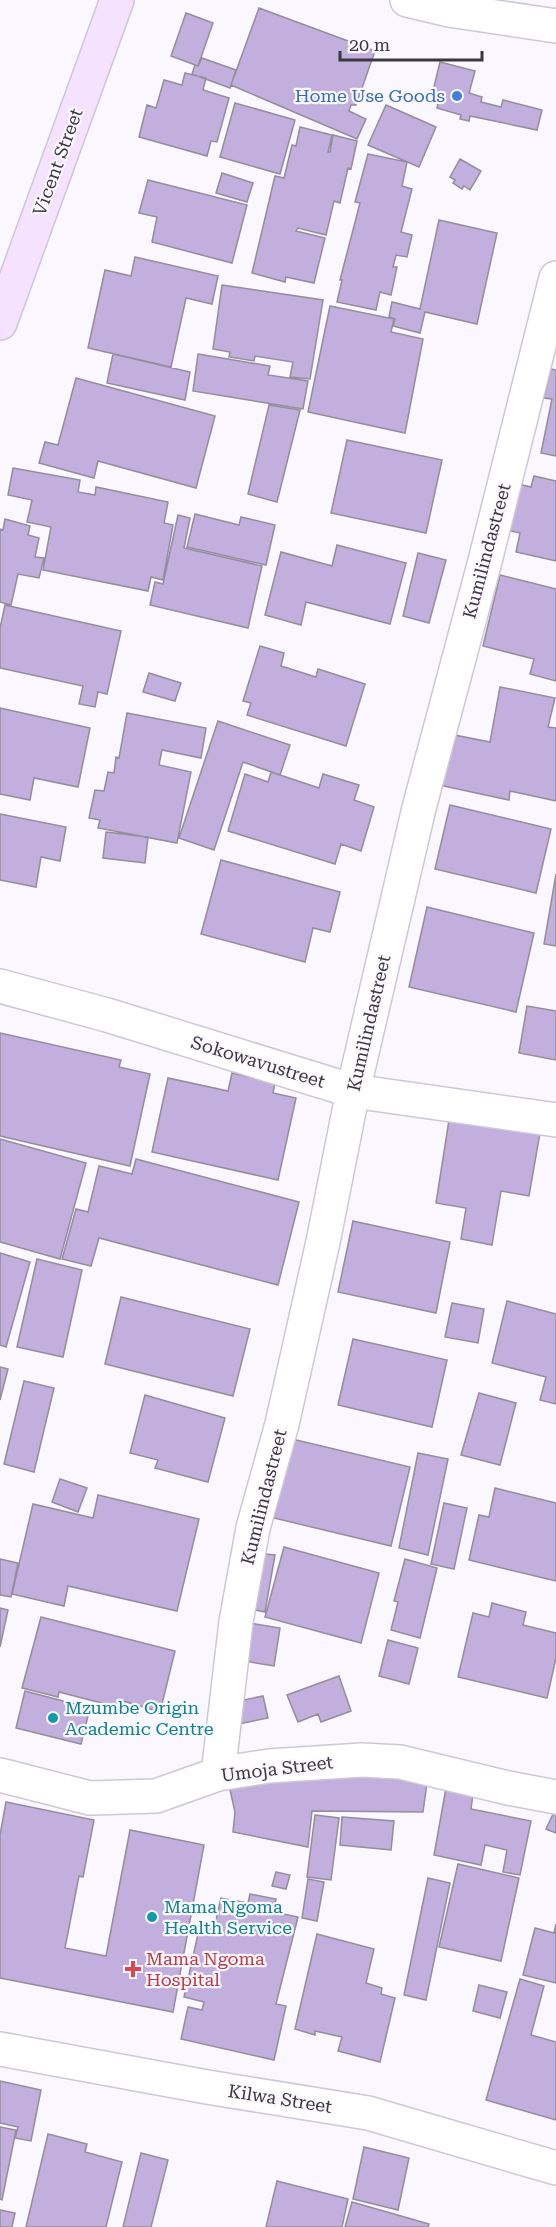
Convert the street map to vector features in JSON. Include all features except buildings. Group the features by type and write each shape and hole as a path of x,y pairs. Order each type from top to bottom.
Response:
{"street":[{"name":"Vicent Street","path":"0,323 117,0"},
{"path":"407,0 449,10 556,26"},
{"name":"Kumilindastreet","path":"218,1774 236,1622 253,1528 282,1424 323,1242 353,1091 419,808 485,561 556,278"},
{"name":"Sokowavustreet","path":"0,986 107,1015 353,1091 556,1120"},
{"name":"Umoja Street","path":"0,1775 90,1798 156,1796 218,1774 362,1760 400,1762 556,1797"},
{"name":"Kilwa Street","path":"0,2049 207,2087 368,2113 556,2168"}],"place":[{"name":"Home Use Goods","path":"457,96"},
{"name":"Mzumbe Origin Academic Centre","path":"53,1718"},
{"name":"Mama Ngoma Health Service","path":"152,1917"},
{"name":"Mama Ngoma Hospital","path":"133,1969"}]}
